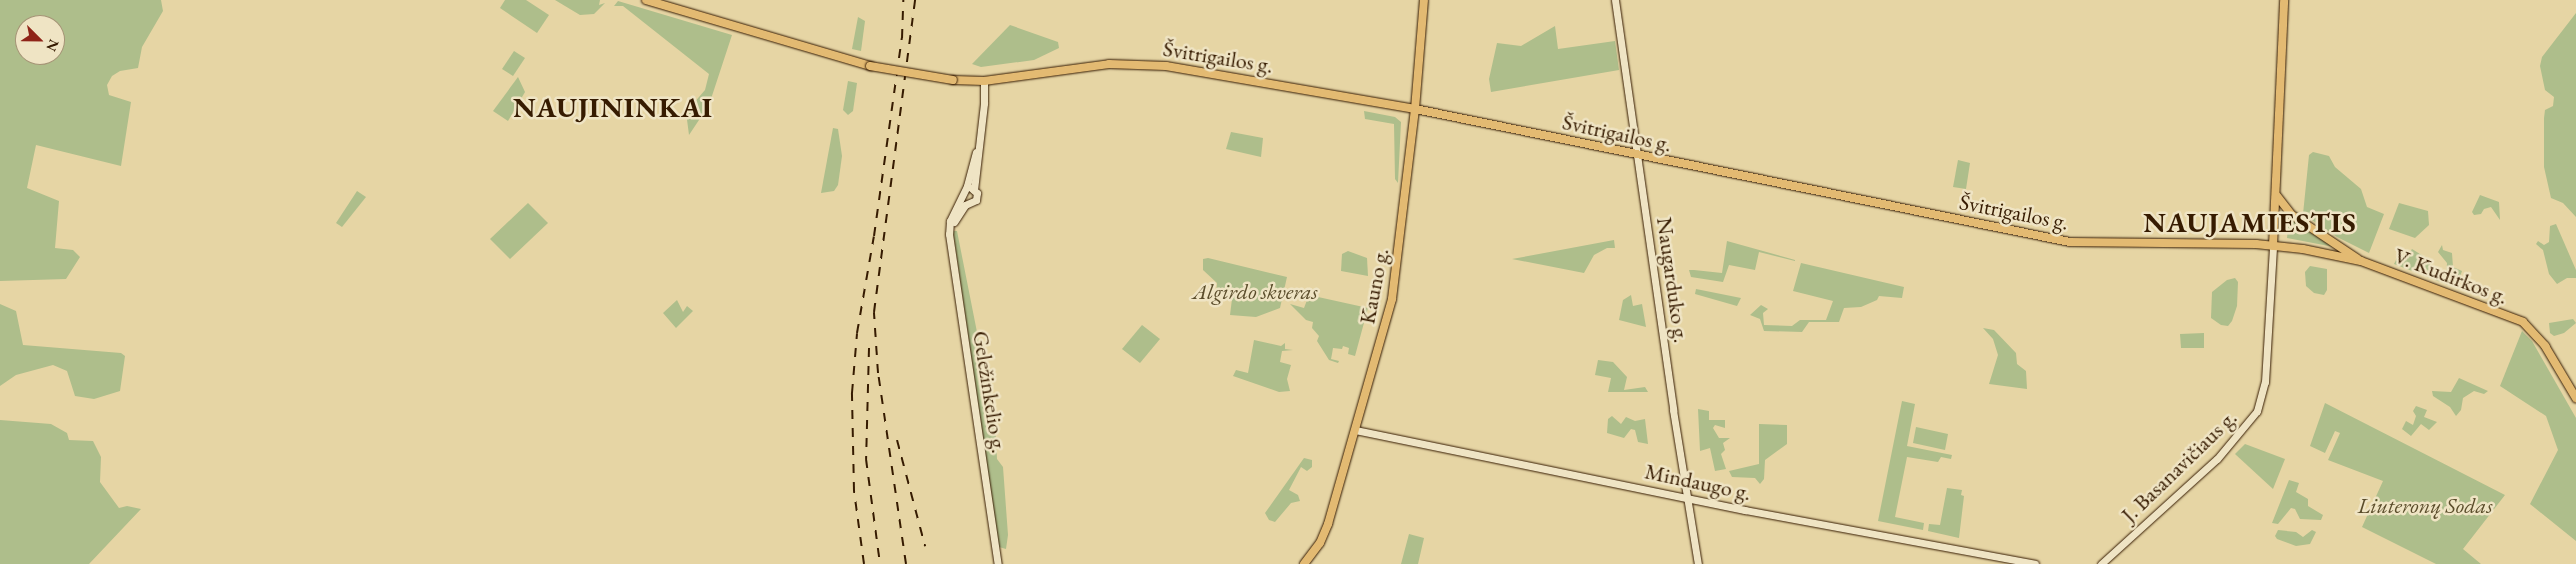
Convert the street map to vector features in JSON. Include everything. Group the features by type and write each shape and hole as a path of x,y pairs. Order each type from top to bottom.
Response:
{"main road":[{"name":"Švitrigailos g.","path":"646,0 866,66 953,80 984,81 1094,65 1153,64 1415,109 2070,242 2273,246"},
{"name":"Kauno g.","path":"1304,564 1322,540 1393,294 1415,109 1424,0"},
{"name":"Naugarduko g.","path":"1615,0 1639,156 1686,497 1698,564"},
{"name":"J. Basanavičiaus g.","path":"2101,564 2210,466 2257,411 2265,382 2277,196 2285,24 2284,0"},
{"path":"969,203 962,197 966,190 976,152 984,102 984,81"},
{"path":"950,226 969,203 976,198 974,190 976,152"},
{"path":"966,190 974,190"},
{"path":"2277,196 2292,215 2361,261"},
{"name":"Geležinkelio g.","path":"962,197 950,226 950,241 998,564"},
{"name":"V. Kudirkos g.","path":"2273,246 2361,261 2523,322 2545,346 2576,398"},
{"name":"Mindaugo g.","path":"1355,430 1686,497 2035,564"}],"green space":[{"path":"0,0 161,0 163,11 142,47 138,68 120,71 112,76 107,85 109,95 131,102 121,166 36,145 27,188 59,201 55,248 73,250 80,257 66,279 0,281"},
{"path":"505,0 526,0 549,15 537,33 500,8"},
{"path":"555,0 600,0 599,5 605,3 594,14 580,15"},
{"path":"618,1 732,35 709,105 689,135 686,112 705,90 709,74 623,6 614,6"},
{"path":"2576,13 2576,217 2563,203 2551,198 2544,167 2544,118 2545,110 2553,106 2554,97 2545,90 2540,66 2542,57"},
{"path":"858,17 865,21 861,51 852,49"},
{"path":"1010,25 1058,42 1059,48 1034,60 981,67 972,64"},
{"path":"1555,26 1558,49 1615,41 1619,70 1491,92 1489,79 1497,43 1521,46"},
{"path":"514,51 525,58 513,76 502,69"},
{"path":"518,77 525,92 508,121 493,111"},
{"path":"848,81 857,83 853,111 848,115 843,110"},
{"path":"1364,111 1395,117 1401,122 1398,183 1395,179 1394,124 1365,119"},
{"path":"833,128 838,129 842,156 838,185 834,191 821,193"},
{"path":"1231,132 1263,138 1261,157 1226,149"},
{"path":"2313,152 2329,156 2335,167 2361,189 2367,207 2384,214 2369,253 2337,237 2303,214 2309,155"},
{"path":"1958,160 1970,163 1966,189 1953,187"},
{"path":"357,191 366,197 342,227 336,223"},
{"path":"2480,195 2499,202 2500,220 2491,207 2484,209 2481,214 2474,215 2472,212"},
{"path":"528,203 548,223 510,259 490,239"},
{"path":"2399,203 2428,211 2429,225 2415,238 2389,229"},
{"path":"2289,218 2334,247 2287,238"},
{"path":"2556,224 2576,270 2576,278 2567,278 2557,284 2549,274 2543,250 2536,244 2538,241 2544,245 2549,242 2550,226"},
{"path":"953,231 957,231 995,423 997,459 1003,467 1008,535 1006,549 999,547"},
{"path":"1614,240 1615,248 1607,248 1594,255 1584,273 1512,259"},
{"path":"1727,241 1795,261 1759,252 1755,270 1729,265 1723,282 1691,277 1689,270 1722,273"},
{"path":"2442,245 2443,250 2452,253 2453,267 2462,271 2456,288 2394,264 2397,258 2404,260 2412,249 2428,259 2431,267 2429,274 2446,279 2447,263 2438,252"},
{"path":"1348,251 1367,258 1368,276 1341,271 1342,254"},
{"name":"Algirdo skveras","path":"1208,258 1287,277 1280,308 1256,317 1230,315 1232,299 1216,296 1217,283 1203,270 1203,259"},
{"path":"1801,263 1904,287 1902,298 1879,296 1877,300 1861,307 1844,308 1839,322 1809,322 1802,332 1764,331 1760,319 1750,315 1761,305 1768,309 1763,313 1764,325 1792,326 1800,320 1826,320 1833,301 1793,291"},
{"path":"2310,266 2327,269 2327,290 2324,295 2314,293 2306,286 2305,272"},
{"path":"2235,278 2238,282 2237,306 2232,321 2228,326 2221,325 2211,318 2212,292 2227,280"},
{"path":"1696,289 1741,298 1737,306 1695,294"},
{"path":"1309,295 1368,308 1355,356 1348,354 1349,348 1343,346 1342,349 1333,348 1331,359 1339,361 1338,363 1329,360 1317,341 1319,336 1312,328 1313,322 1306,320 1290,304 1304,308"},
{"path":"1631,295 1633,306 1642,304 1646,327 1619,320 1623,300"},
{"path":"677,300 683,312 687,306 693,311 676,328 663,313"},
{"path":"0,304 16,311 23,345 121,353 125,356 120,391 94,399 75,396 67,371 53,365 16,375 0,386"},
{"path":"2573,319 2576,323 2564,333 2554,336 2550,333 2549,323"},
{"path":"1142,325 1160,339 1140,363 1122,349"},
{"path":"1983,328 1994,330 2016,353 2017,364 2026,371 2027,389 1989,384 1998,355 1993,339"},
{"path":"2522,331 2532,341 2576,418 2576,541 2530,504 2558,450 2546,416 2500,386"},
{"path":"2204,333 2204,348 2181,348 2180,334"},
{"path":"1254,340 1281,346 1285,343 1285,349 1293,350 1282,351 1280,362 1291,365 1287,379 1290,391 1279,392 1233,376 1236,370 1248,373"},
{"path":"1598,360 1613,362 1627,377 1624,390 1645,387 1648,392 1608,392 1611,378 1595,375"},
{"path":"2459,378 2488,391 2484,394 2474,391 2463,398 2461,410 2456,416 2450,407 2433,396 2432,391 2451,392"},
{"path":"1902,401 1915,404 1907,446 1952,455 1951,459 1941,457 1938,462 1907,457 1895,517 1924,523 1923,530 1878,521"},
{"name":"Liuteronų Sodas","path":"2325,403 2505,495 2463,549 2481,564 2436,564 2362,527 2383,481 2328,460 2340,433 2335,431 2325,453 2310,446"},
{"path":"2416,406 2427,410 2424,417 2437,422 2429,430 2421,424 2411,436 2402,429 2406,421 2413,425 2416,416 2413,411"},
{"path":"1698,409 1709,411 1709,420 1725,420 1725,428 1715,425 1713,428 1719,438 1730,438 1723,443 1725,450 1721,454 1726,469 1715,471 1710,448 1700,451"},
{"path":"1612,416 1621,424 1626,417 1635,421 1645,419 1648,444 1638,442 1635,430 1631,429 1624,438 1607,433 1608,419"},
{"path":"0,420 51,424 67,433 69,440 93,441 101,457 100,482 119,508 127,506 141,509 89,564 0,564"},
{"path":"1759,424 1787,425 1787,444 1765,460 1764,479 1760,484 1755,478 1732,477 1729,471 1759,464"},
{"path":"1916,427 1948,434 1945,450 1913,443"},
{"path":"2245,444 2285,459 2273,489 2235,454"},
{"path":"1304,458 1312,460 1312,467 1307,471 1301,467 1289,490 1298,495 1300,501 1291,503 1275,522 1269,520 1265,513"},
{"path":"2289,480 2299,483 2296,492 2308,499 2308,506 2323,515 2321,520 2300,519 2295,509 2291,508 2278,524 2272,523"},
{"path":"1947,488 1962,490 1961,495 1964,496 1959,538 1928,531 1929,524 1940,525"},
{"path":"2278,530 2296,532 2303,537 2312,530 2316,532 2310,544 2296,546 2277,539 2275,536"},
{"path":"1409,534 1424,538 1418,564 1401,564"}],"railway":[{"path":"864,564 854,491 852,393 857,333 874,236 902,38 903,0"},
{"path":"906,564 878,373 874,312 915,0"},
{"path":"869,348 866,459 880,564"},
{"path":"897,440 925,546"}],"district":[{"name":"NAUJININKAI","path":"613,107"},
{"name":"NAUJAMIESTIS","path":"2250,222"}]}
